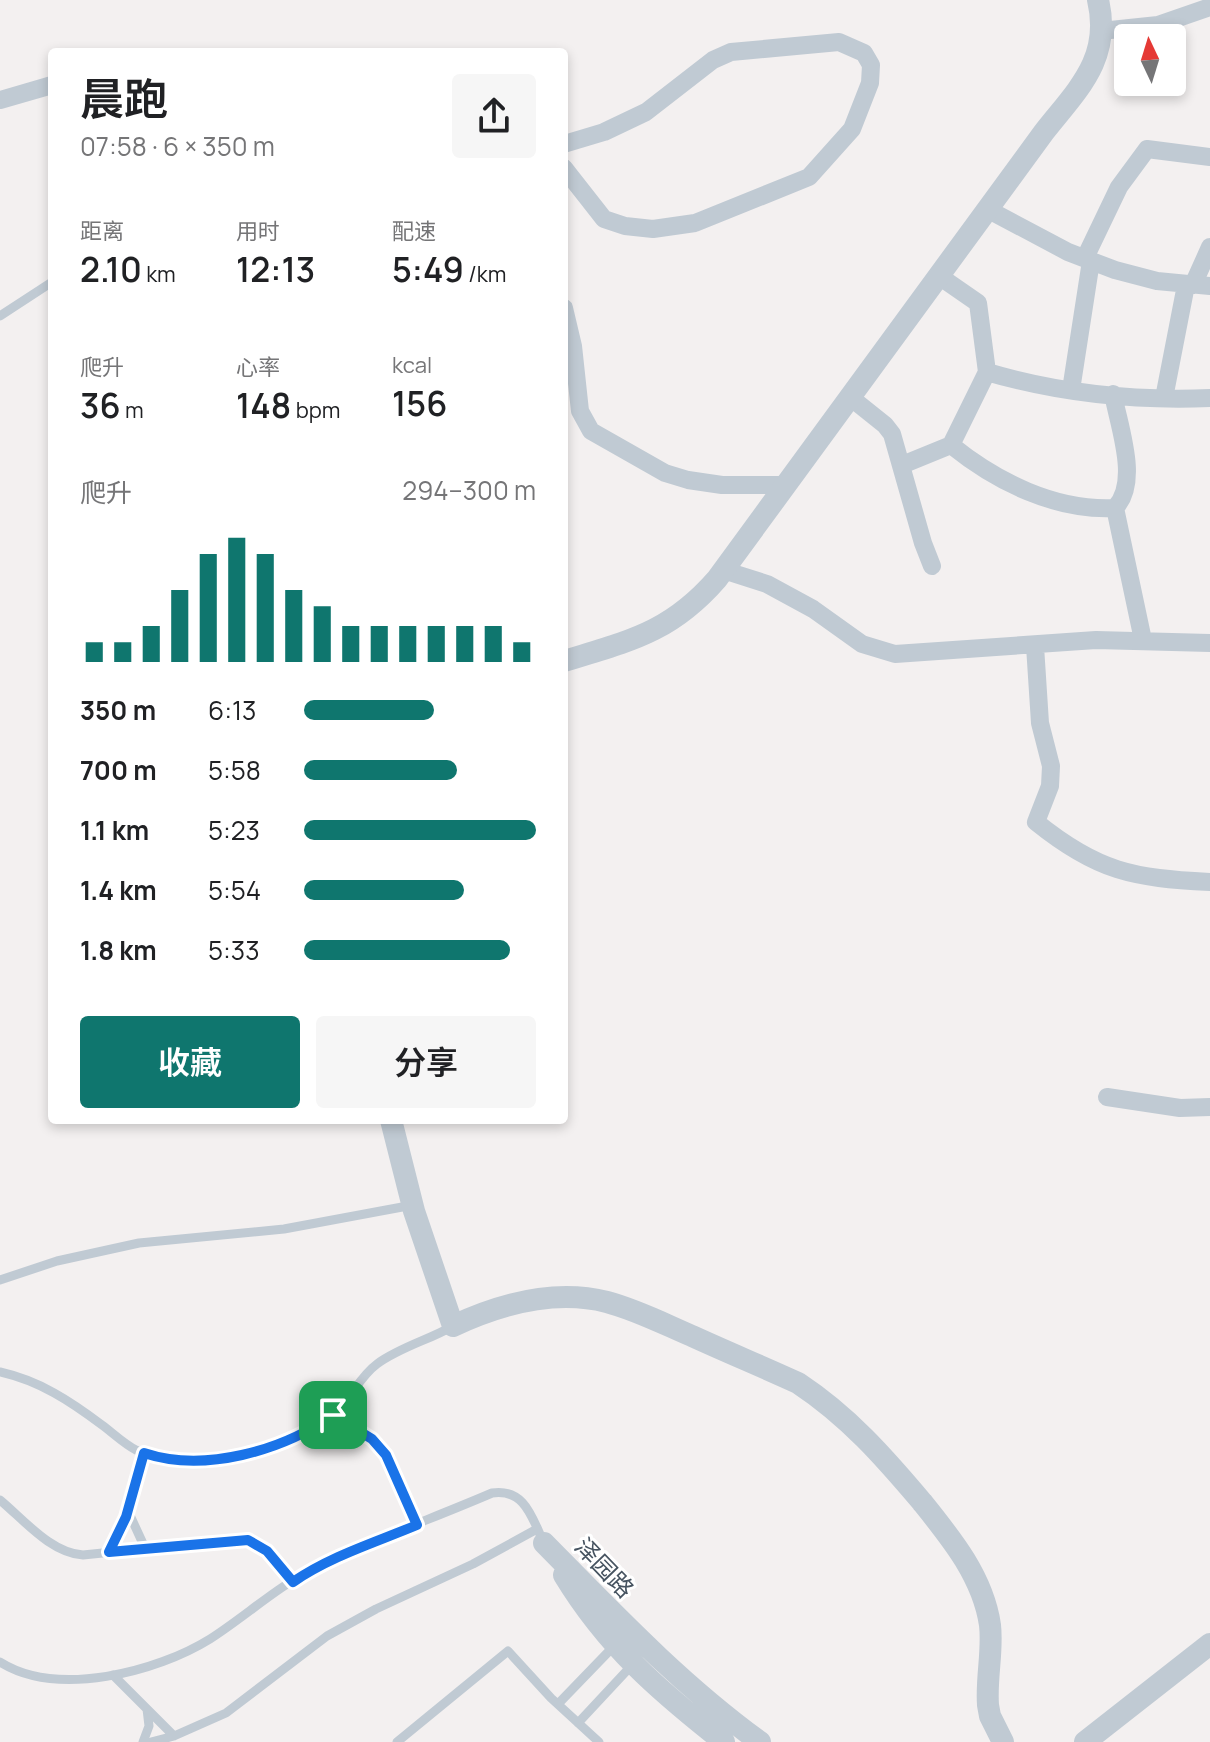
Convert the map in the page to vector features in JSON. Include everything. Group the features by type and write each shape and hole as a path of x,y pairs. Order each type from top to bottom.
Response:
{"street":[{"path":"568,660 637,639 661,628 687,609 723,570 1089,75 1098,53 1101,31 1098,0"},
{"path":"1101,31 1158,25 1210,7"},
{"path":"568,143 604,132 646,112 713,60 731,52 839,42 864,53 871,65 870,83 852,129 809,177 695,223 653,229 625,226 604,219 568,173"},
{"path":"0,100 48,86"},
{"path":"1071,390 1088,260 1119,187 1147,149 1210,157"},
{"path":"987,209 1088,260 1115,270 1196,285"},
{"path":"1164,398 1210,247"},
{"path":"902,465 951,445 987,372 978,303 939,276"},
{"path":"568,325 580,411 591,431 665,473 688,480 722,485 785,485"},
{"path":"987,372 1032,385 1071,390 1164,398 1210,398"},
{"path":"951,445 978,467 1018,488 1099,509 1115,508 1121,502 1129,481 1113,394"},
{"path":"850,397 885,425 895,442 932,566"},
{"path":"1115,508 1143,640"},
{"path":"723,570 767,584 813,609 862,644 884,652 939,653 1096,640 1210,643"},
{"path":"1035,646 1040,723 1051,766 1050,786 1036,822 1070,847 1125,873 1153,879 1210,882"},
{"path":"1107,1097 1180,1108 1210,1107"},
{"path":"392,1124 413,1205 453,1326 494,1309 538,1299 605,1301 635,1311 798,1383 821,1398 879,1451 944,1530 972,1573 984,1599 990,1624 988,1705 1003,1742"},
{"name":"泽园路","path":"541,1536 586,1612 614,1646 724,1742"},
{"name":"泽园路","path":"541,1536 628,1629 684,1682 760,1742"},
{"path":"1085,1742 1210,1644"}],"lane":[{"path":"0,316 48,285"},
{"path":"0,1280 57,1261 139,1243 284,1229 413,1205"},
{"path":"0,1372 28,1380 67,1399 136,1451 179,1460 235,1455 290,1439 333,1415 358,1382 377,1364 453,1326"},
{"path":"333,1415 372,1439 386,1455 417,1525"},
{"path":"109,1552 128,1511 144,1453"},
{"path":"0,1662 33,1676 48,1678 80,1679 144,1667 207,1641 293,1582 336,1558 500,1492 522,1499 541,1536 376,1609 327,1636 234,1708 174,1736 151,1742"},
{"path":"0,1500 60,1548 83,1555 248,1540 267,1551 293,1582"},
{"path":"128,1511 145,1548"},
{"path":"558,1704 614,1646"},
{"path":"397,1742 508,1651 599,1742"},
{"path":"578,1723 633,1664"},
{"path":"113,1675 174,1736"},
{"path":"143,1742 149,1726 147,1709"}],"route":[{"path":"333,1415 380,1447 392,1464 417,1525 371,1542 313,1569 293,1582 267,1551 248,1540 109,1552 126,1517 144,1453 179,1460 235,1455 290,1439 333,1415"}]}
